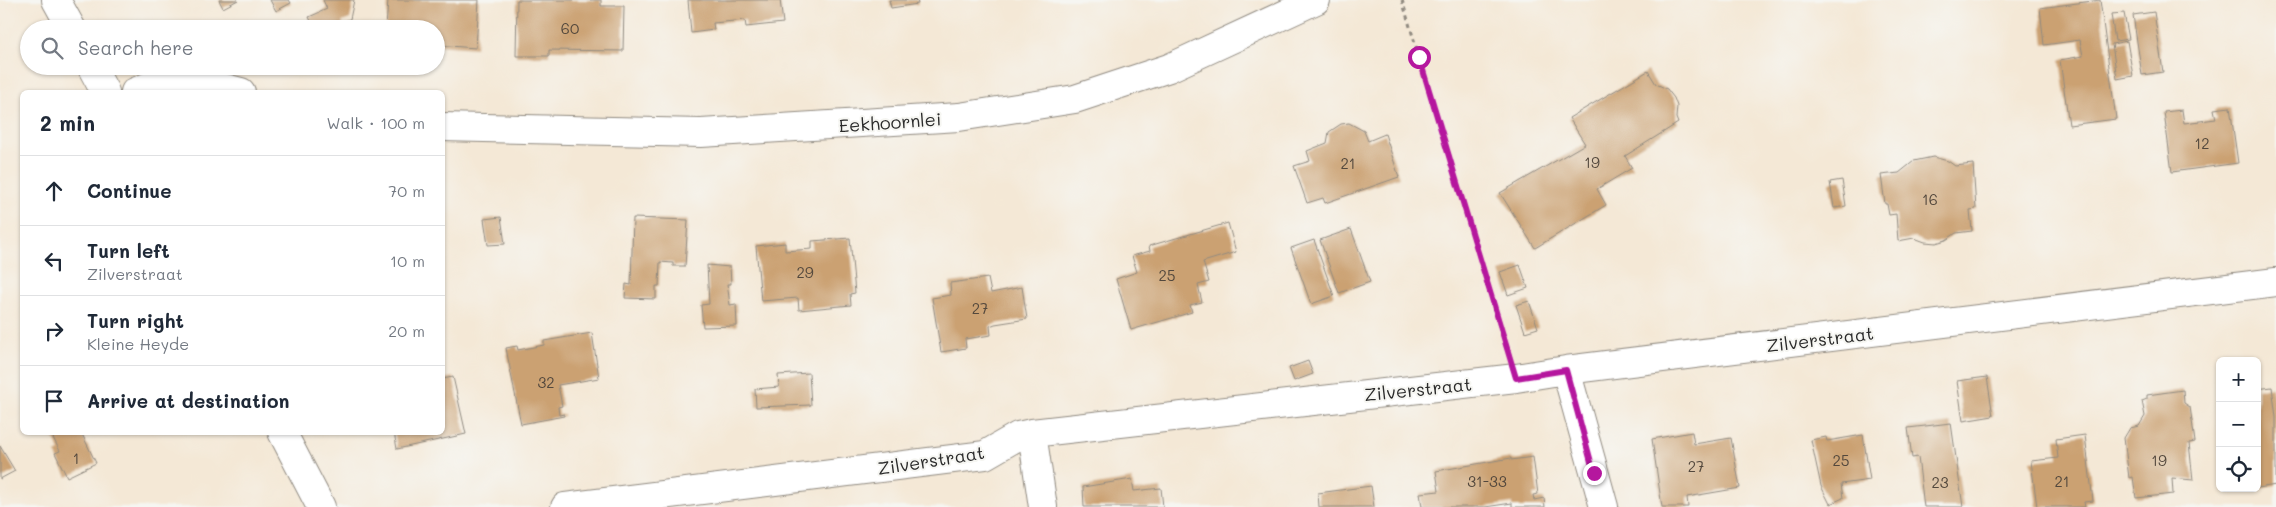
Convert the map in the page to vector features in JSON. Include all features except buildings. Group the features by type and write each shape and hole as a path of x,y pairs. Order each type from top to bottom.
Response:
{"street":[{"path":"56,0 67,20"},
{"name":"Eekhoornlei","path":"445,127 701,134 959,117 1075,99 1104,90 1169,68 1316,0"},
{"path":"96,75 104,90"},
{"path":"140,90 175,75 233,90"},
{"name":"Zilverstraat","path":"565,507 985,455 1018,436 1032,433 1516,378 1566,370 2276,282"},
{"path":"1566,370 1604,507"},
{"path":"1032,433 1043,507"},
{"path":"284,435 321,507"}],"path":[{"path":"1402,0 1516,378"}],"route":[{"path":"1419,57 1516,378 1566,370 1594,473"}]}
